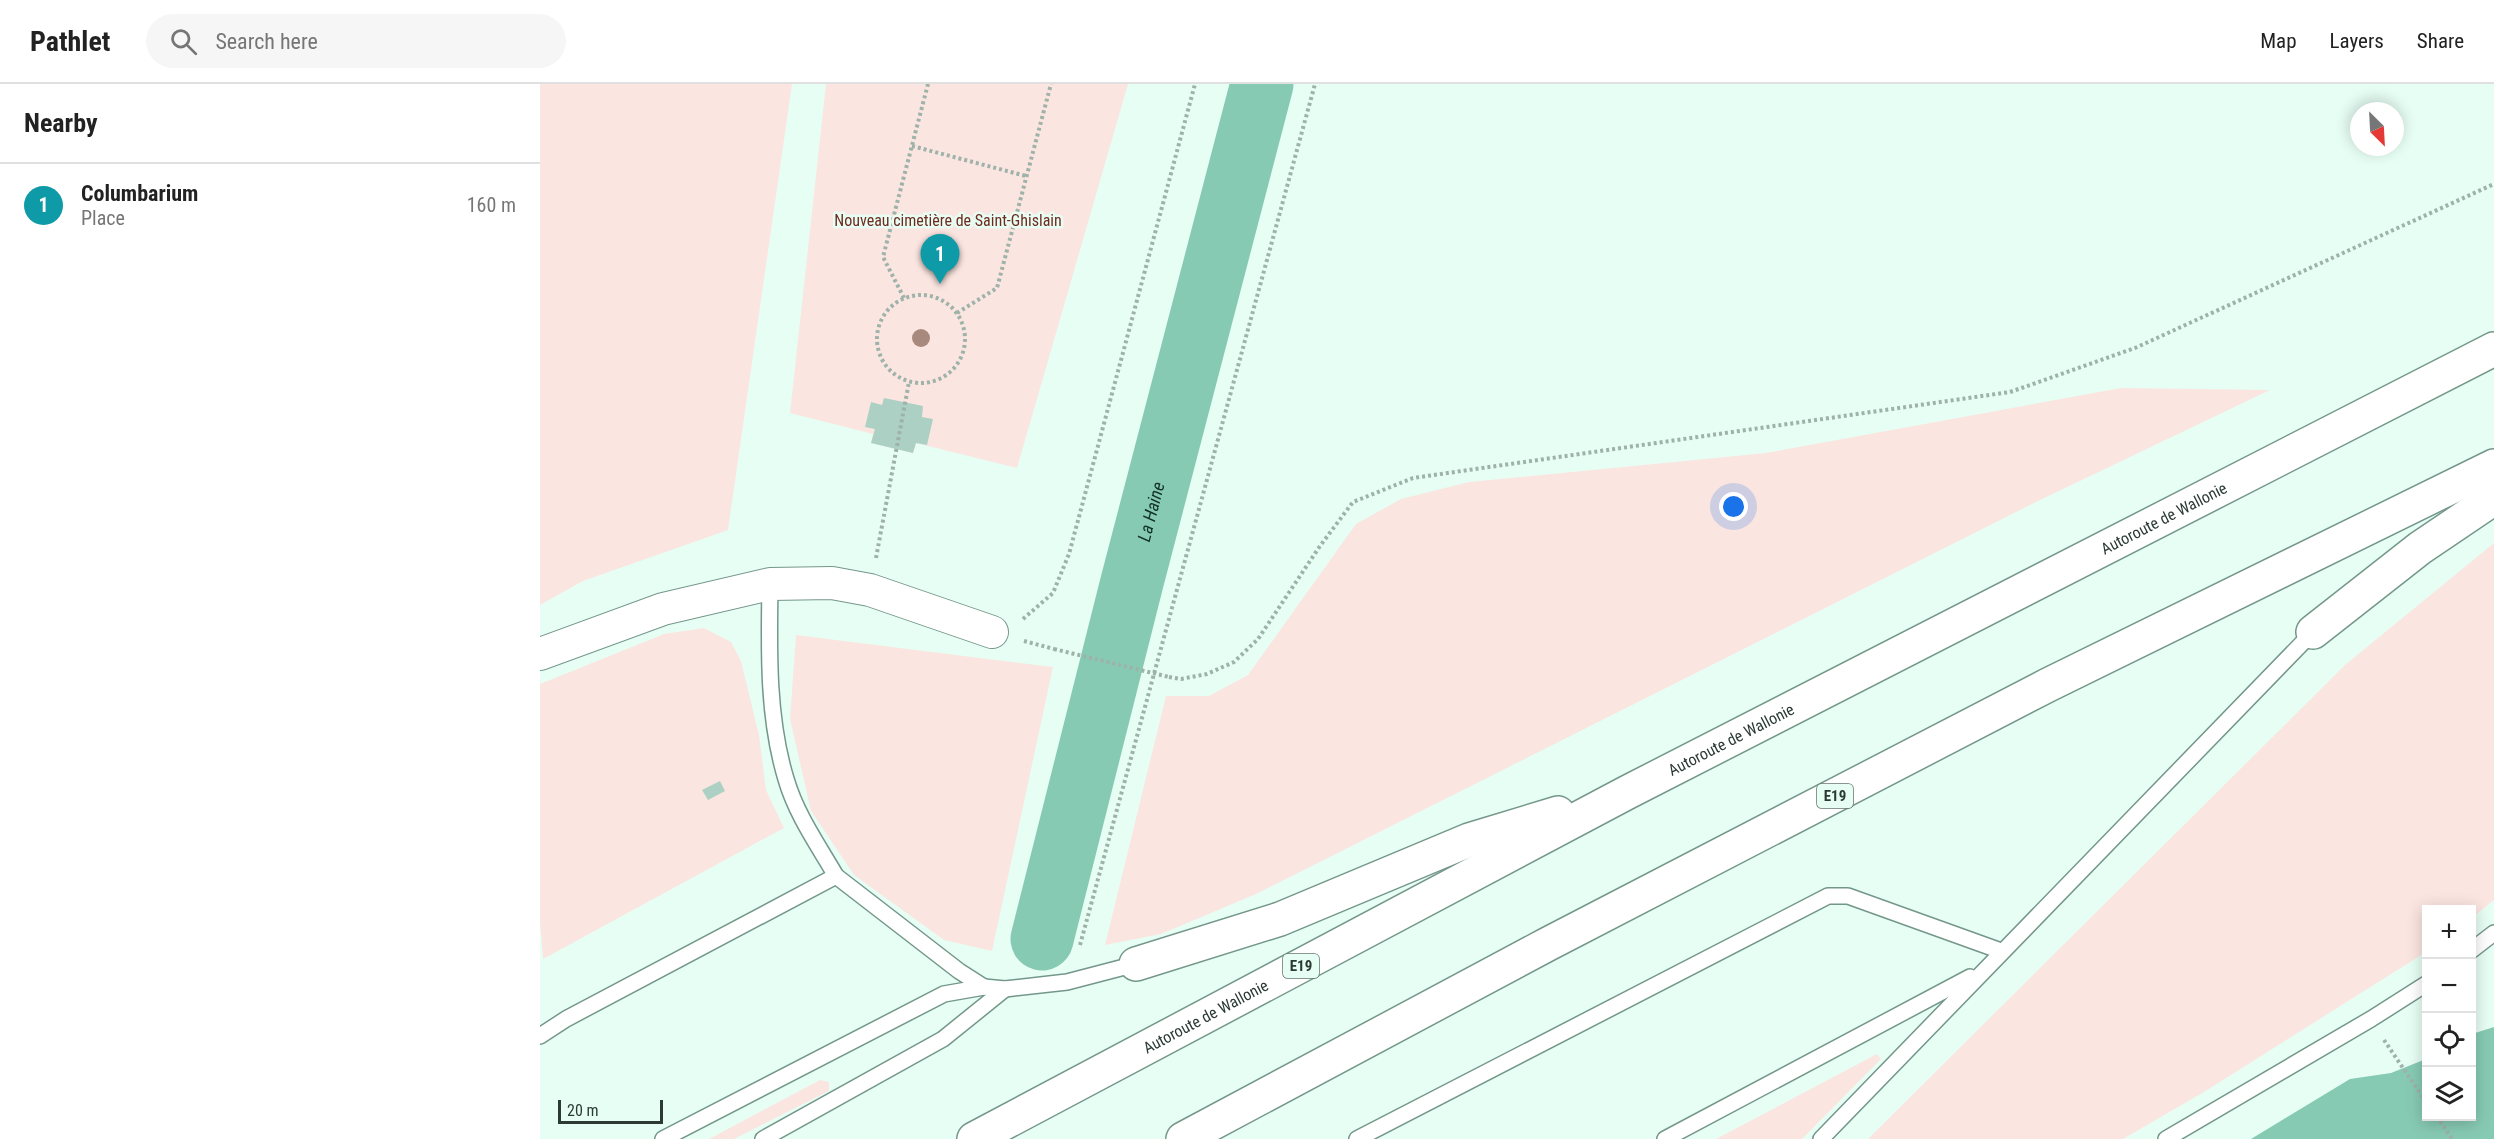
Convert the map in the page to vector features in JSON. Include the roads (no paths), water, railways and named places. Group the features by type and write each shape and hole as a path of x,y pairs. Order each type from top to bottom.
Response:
{"highway":[{"name":"Autoroute de Wallonie","path":"974,1139 1628,792 2494,349"},
{"name":"E19","path":"1183,1139 1548,944 2038,691 2494,466"},
{"path":"2313,632 2420,548 2494,498"},
{"path":"1136,964 1280,919 1469,840 1628,792"}],"street":[{"path":"540,654 663,609 770,584 832,583 870,590 992,632"}],"lane":[{"path":"770,584 775,730 786,780 800,814 836,876 959,971 984,987"},
{"path":"1821,1139 2313,632"},
{"path":"540,1036 566,1019 836,876"},
{"path":"1357,1139 1828,896 1848,896 2001,951"},
{"path":"2476,947 2494,933"},
{"path":"663,1139 944,994 984,987 1005,989 1067,982 1136,964"},
{"path":"1665,1139 1982,971"},
{"path":"2166,1139 2422,987"},
{"path":"763,1139 943,1040 1005,989"}],"waterway":[{"name":"La Haine","path":"1042,939 1132,582 1262,84"}],"place":[{"name":"Columbarium","path":"940,284"}],"park label":[{"name":"Nouveau cimetière de Saint-Ghislain","path":"948,220"}]}
